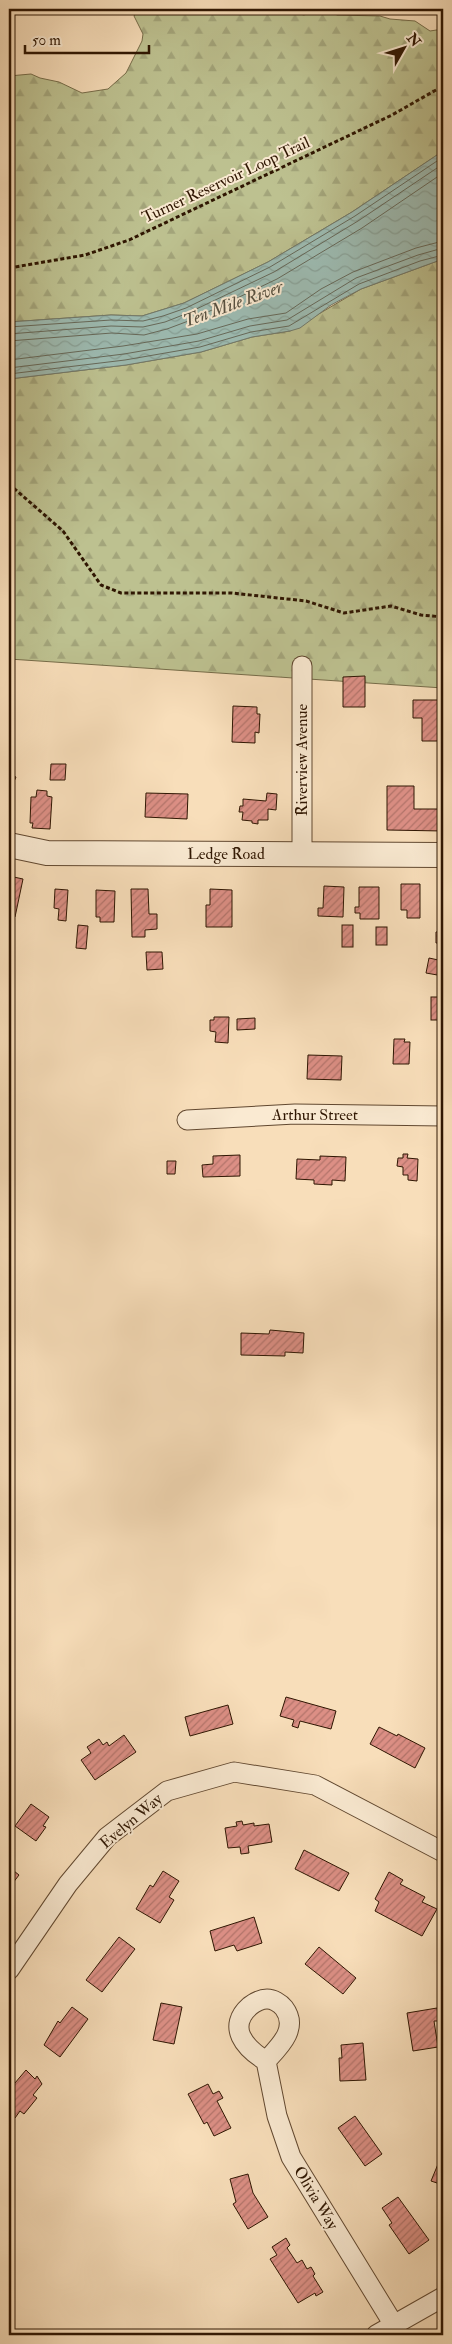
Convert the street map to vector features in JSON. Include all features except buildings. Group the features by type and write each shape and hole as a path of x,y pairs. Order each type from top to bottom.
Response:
{"street":[{"name":"Riverview Avenue","path":"302,666 302,854"},
{"name":"Ledge Road","path":"9,845 47,853 443,855"},
{"name":"Arthur Street","path":"187,1120 295,1114 443,1116"},
{"name":"Evelyn Way","path":"9,1970 68,1884 107,1838 167,1791 234,1772 315,1785 443,1852"},
{"name":"Olivia Way","path":"266,2061 277,2116 291,2157 394,2325"},
{"path":"376,2335 443,2297"}],"path":[{"name":"Turner Reservoir Loop Trail","path":"9,268 85,255 129,240 392,115 443,86"},
{"path":"9,484 63,531 101,585 121,593 232,593 306,601 344,614 391,606 421,615 443,617"}],"green space":[{"path":"161,9 279,9 304,15 317,9 327,9 337,15 380,16 390,19 415,21 430,31 443,29 443,151 352,212 268,262 184,303 142,316 111,315 9,322 9,76 31,74 59,82 82,93 108,89 126,73 142,41 143,34 134,16 135,14 157,12"},
{"path":"443,259 443,688 9,659 9,379 126,365 201,352 252,337 290,331 361,289"}],"water":[{"name":"Ten Mile River","path":"443,151 443,259 361,289 331,305 300,328 290,331 252,337 201,352 126,365 9,379 9,322 111,315 142,316 184,303 268,262 352,212"}]}
